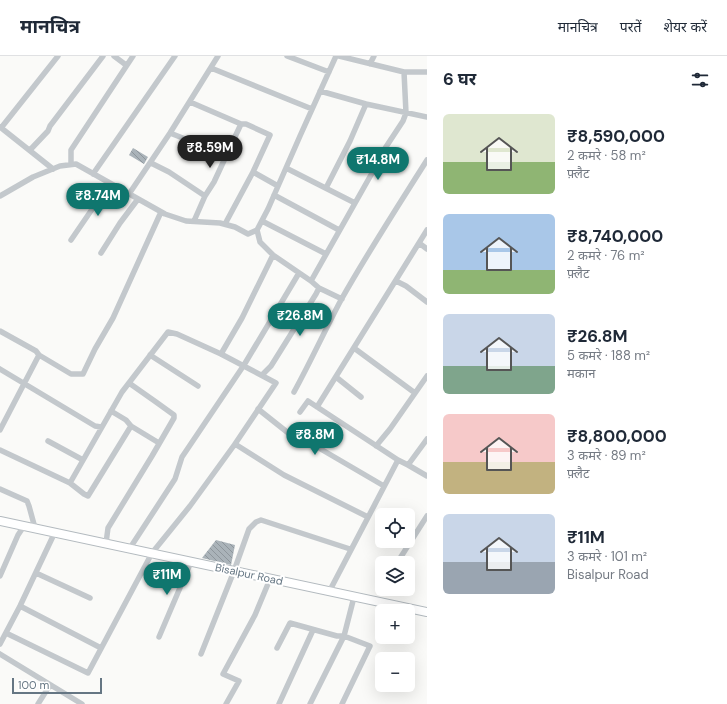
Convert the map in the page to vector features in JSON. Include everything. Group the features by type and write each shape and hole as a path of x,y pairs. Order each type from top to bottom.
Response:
{"main road":[{"name":"Bisalpur Road","path":"0,521 427,612"}],"street":[{"path":"52,169 30,150 0,128 58,56"},
{"path":"30,150 48,131 50,126 103,56"},
{"path":"114,56 126,65"},
{"path":"71,164 71,150 133,56"},
{"path":"93,174 175,56"},
{"path":"129,194 151,163 218,56"},
{"path":"287,56 329,72"},
{"path":"0,196 33,177 52,169 60,166 76,164 161,212 186,220 225,224 235,227 248,234 257,230 262,220 337,56 404,72 427,72"},
{"path":"370,64 374,56"},
{"path":"211,68 312,108"},
{"path":"311,281 376,166 378,159 403,121 406,113 404,72"},
{"path":"320,91 366,104 427,117"},
{"path":"190,102 270,135 253,172 225,224"},
{"path":"326,188 350,141 366,104"},
{"path":"194,221 205,196 226,158 241,124"},
{"path":"170,133 208,148 226,158"},
{"path":"294,392 342,299 390,218 427,160"},
{"path":"151,163 169,172 205,196"},
{"path":"286,168 355,203"},
{"path":"253,172 278,186"},
{"path":"71,240 110,183"},
{"path":"274,195 339,230"},
{"path":"101,253 120,223 138,199"},
{"path":"0,331 36,351 39,355 71,374 83,374 112,318 161,212"},
{"path":"262,220 326,254"},
{"path":"257,230 260,242 273,255 319,288 342,299"},
{"path":"317,407 427,230"},
{"path":"419,243 427,249"},
{"path":"221,354 242,318 273,255"},
{"path":"130,548 175,479 182,457 244,365 299,273"},
{"path":"396,281 406,286 427,302"},
{"path":"262,375 271,366 319,288"},
{"path":"6,633 88,673 152,553 190,506 235,444 276,383 221,354 177,334 168,332 129,383 101,427 70,483"},
{"path":"354,348 415,393"},
{"path":"0,430 39,355"},
{"path":"150,355 198,386"},
{"path":"0,370 95,426 101,427"},
{"path":"376,446 390,429 427,376"},
{"path":"336,377 361,397"},
{"path":"106,543 108,528 172,423 174,415 129,383"},
{"path":"300,412 308,401 398,460 427,476"},
{"path":"258,410 287,432 295,434 384,486"},
{"path":"111,411 126,420 131,426 159,443"},
{"path":"0,450 70,483 88,496 131,426"},
{"path":"408,465 427,439"},
{"path":"48,441 83,460"},
{"path":"235,444 284,475 368,517"},
{"path":"329,592 350,549 398,460"},
{"path":"0,490 26,501 29,506 35,528"},
{"path":"401,556 427,516"},
{"path":"201,654 249,529 256,522 261,520 350,549"},
{"path":"0,576 18,535 24,526"},
{"path":"0,644 20,606 55,532"},
{"path":"159,637 191,562"},
{"path":"36,573 90,598"},
{"path":"226,704 239,680 224,674 255,615 270,579"},
{"path":"310,704 344,636 354,597"},
{"path":"20,606 101,648"},
{"path":"277,648 290,623 337,636 344,636 370,646 342,704"},
{"path":"279,704 313,630"},
{"path":"0,654 82,704"},
{"path":"38,704 50,685"}],"building":[{"path":"133,148 148,157 144,164 129,155"},
{"path":"216,540 235,545 231,565 202,558"}]}
